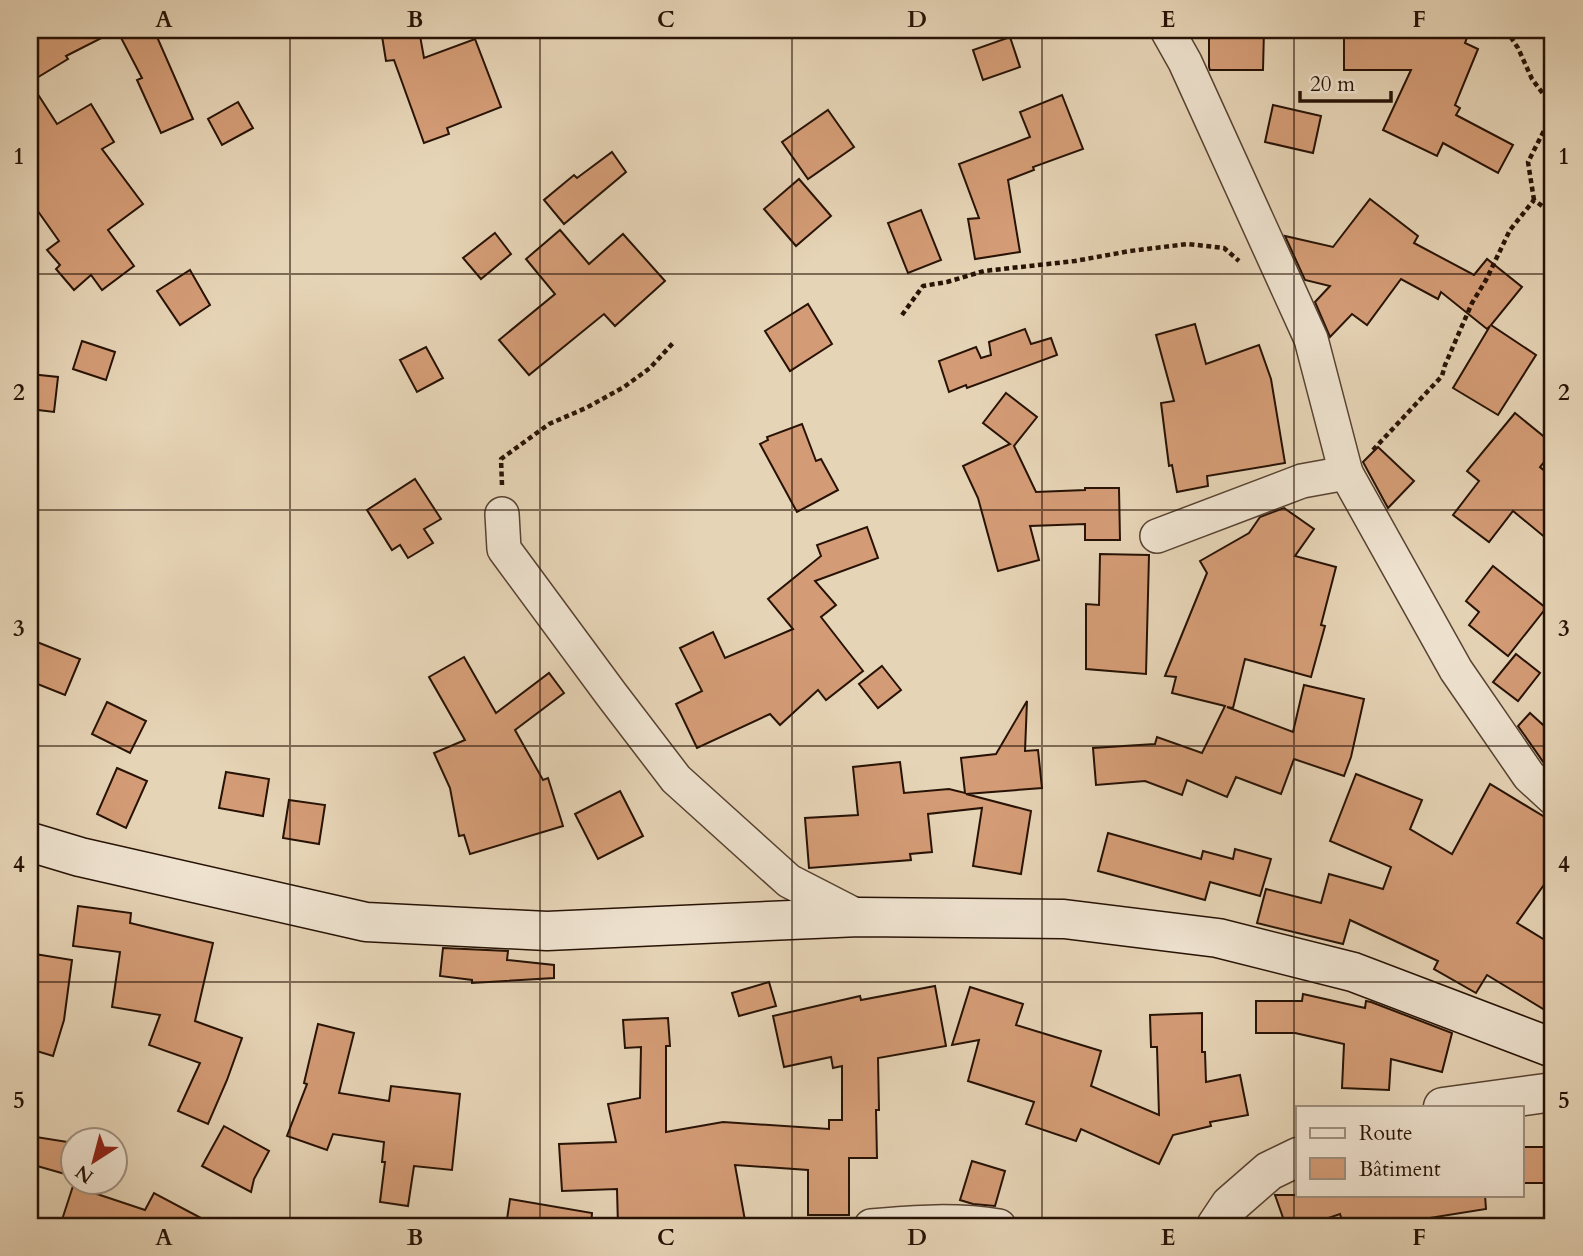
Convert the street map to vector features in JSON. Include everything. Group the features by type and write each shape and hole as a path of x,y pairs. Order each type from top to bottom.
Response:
{"main road":[{"path":"30,842 80,857 366,922 547,931 859,917 1064,919 1218,938 1353,972 1553,1048"},
{"path":"1450,1106 1553,1092"},
{"path":"1216,1226 1230,1205 1269,1171 1296,1158"}],"street":[{"path":"1167,30 1185,62 1311,339 1346,473 1456,670 1529,776 1553,798"},
{"path":"1157,536 1302,481 1346,473"},
{"path":"502,514 504,549 676,779 789,881 859,917"},
{"path":"871,1226 932,1221 975,1222 999,1226"}],"path":[{"path":"1506,30 1518,48 1532,79 1553,107"},
{"path":"1553,113 1528,162 1534,200 1553,214"},
{"path":"1346,473 1381,443 1442,376 1472,303 1510,230 1534,200"},
{"path":"902,315 923,286 984,271 1188,244 1224,248 1243,264"},
{"path":"502,514 501,459 548,424 586,408 624,387 650,368 673,343"}],"building":[{"path":"41,30 117,30 66,56 68,59 30,82 30,36"},
{"path":"117,30 154,30 193,119 161,133 137,80 142,78"},
{"path":"381,30 419,30 424,58 475,39 501,107 447,128 449,134 424,143 394,60 386,61"},
{"path":"1209,30 1264,30 1263,70 1210,70"},
{"path":"1344,30 1470,30 1465,43 1478,49 1455,105 1460,108 1456,115 1513,145 1498,173 1443,143 1437,156 1383,130 1411,70 1344,70"},
{"path":"1010,37 1020,67 983,80 973,50"},
{"path":"30,82 57,124 91,104 114,142 102,149 143,204 108,230 134,266 102,290 91,275 74,290 56,269 60,265 47,250 59,241 30,200"},
{"path":"1062,95 1083,149 1033,167 1034,170 1008,180 1020,252 975,259 968,219 979,218 959,164 1030,137 1020,112"},
{"path":"238,102 253,128 222,145 208,119"},
{"path":"1273,105 1321,116 1313,153 1265,142"},
{"path":"828,110 854,147 808,179 782,142"},
{"path":"612,152 626,172 564,224 544,200 574,175 577,178"},
{"path":"799,179 831,216 796,246 764,209"},
{"path":"1370,199 1418,236 1414,243 1474,275 1487,259 1522,287 1491,325 1536,355 1498,415 1453,388 1490,326 1487,329 1441,292 1438,299 1401,279 1367,325 1352,314 1330,337 1315,302 1330,286 1305,280 1285,236 1333,247"},
{"path":"921,210 941,260 908,273 888,223"},
{"path":"560,230 589,264 623,234 665,281 615,326 604,314 529,375 499,340 555,294 526,259"},
{"path":"495,233 511,254 481,279 463,258"},
{"path":"190,270 210,305 180,325 157,291"},
{"path":"808,304 832,344 790,371 765,331"},
{"path":"1195,324 1206,364 1259,345 1271,379 1285,463 1207,476 1208,486 1177,492 1172,465 1169,466 1161,403 1174,401 1156,335"},
{"path":"1025,329 1031,344 1051,338 1057,355 949,392 939,361 976,347 981,358 991,355 989,342"},
{"path":"82,341 115,352 106,380 73,369"},
{"path":"426,347 443,378 417,392 400,360"},
{"path":"30,374 58,377 54,412 30,409"},
{"path":"1006,393 1037,417 1014,446 1036,492 1119,488 1120,540 1085,540 1085,524 1030,526 1039,560 998,571 978,498 963,466 1010,444 983,423"},
{"path":"1515,413 1553,444 1553,451 1540,467 1553,478 1553,544 1513,511 1489,542 1453,515 1479,481 1467,471"},
{"path":"802,424 816,461 821,459 838,490 797,512 760,444 768,440 767,437"},
{"path":"1378,447 1414,481 1388,508 1363,462"},
{"path":"415,479 441,519 424,529 433,543 408,558 400,545 392,550 367,510"},
{"path":"1284,508 1314,529 1295,556 1336,567 1321,625 1325,626 1311,677 1245,659 1233,708 1227,707 1293,732 1304,685 1364,699 1344,776 1294,759 1281,794 1236,777 1227,797 1187,780 1182,795 1145,781 1096,785 1093,748 1155,744 1157,737 1202,753 1225,706 1172,693 1176,677 1165,676 1207,573 1200,561 1249,533 1260,517"},
{"path":"867,527 878,558 815,581 836,605 821,617 863,671 826,700 818,690 780,725 770,714 697,748 676,704 702,691 680,648 713,632 725,658 793,629 768,599 821,556 817,545"},
{"path":"1100,554 1149,555 1146,674 1086,669 1086,604 1099,605"},
{"path":"1493,566 1546,608 1508,656 1469,625 1479,612 1466,601"},
{"path":"37,642 80,659 65,695 30,681 30,661"},
{"path":"1516,654 1540,673 1518,701 1493,682"},
{"path":"464,657 496,713 549,673 564,693 515,730 543,780 548,778 563,826 470,854 464,835 459,836 450,788 434,753 465,740 429,677"},
{"path":"882,666 901,690 878,708 859,684"},
{"path":"1027,701 1025,751 1038,750 1042,788 966,794 1031,811 1021,874 973,866 982,808 928,814 932,852 910,854 911,860 809,868 805,818 858,815 853,767 900,762 904,793 949,789 965,793 961,758 996,754"},
{"path":"107,702 146,721 130,753 92,734"},
{"path":"1530,713 1553,734 1553,772 1518,726"},
{"path":"117,768 147,781 126,828 97,814"},
{"path":"226,772 269,779 263,816 219,808"},
{"path":"1356,774 1422,800 1410,829 1452,854 1490,784 1553,822 1553,872 1517,923 1553,945 1553,1015 1487,975 1476,993 1434,969 1438,961 1350,920 1343,944 1257,923 1266,889 1321,903 1329,874 1383,889 1391,867 1330,841"},
{"path":"620,791 643,836 598,859 575,814"},
{"path":"289,800 325,805 319,844 283,838"},
{"path":"1108,833 1201,859 1203,851 1233,859 1235,849 1271,859 1260,896 1210,882 1205,900 1098,871"},
{"path":"78,906 131,913 130,923 213,943 195,1021 242,1038 208,1124 178,1111 200,1063 149,1045 160,1015 112,1007 120,952 73,946"},
{"path":"443,948 508,951 507,960 554,965 554,978 472,983 472,980 440,976"},
{"path":"35,954 72,960 64,1020 53,1056 30,1049 30,996"},
{"path":"769,982 776,1006 739,1016 732,993"},
{"path":"935,986 946,1046 878,1058 877,1158 849,1158 849,1215 808,1215 808,1170 735,1165 746,1226 618,1226 617,1189 562,1191 559,1144 616,1142 608,1104 640,1098 641,1047 625,1048 623,1020 668,1018 670,1046 666,1046 666,1132 723,1122 829,1129 829,1120 842,1120 842,1066 833,1068 831,1057 784,1067 773,1016 860,996 861,1000"},
{"path":"970,987 1023,1004 1016,1025 1101,1051 1091,1086 1159,1115 1157,1047 1151,1047 1150,1015 1202,1013 1202,1052 1205,1052 1206,1082 1240,1075 1248,1115 1210,1122 1211,1126 1173,1135 1159,1164 1081,1129 1076,1141 1026,1124 1034,1102 968,1081 979,1040 952,1045"},
{"path":"1303,994 1365,1008 1366,1001 1371,1002 1452,1033 1442,1072 1391,1059 1389,1090 1342,1088 1344,1044 1295,1033 1256,1033 1256,1001 1302,1001"},
{"path":"318,1024 354,1033 339,1093 389,1101 391,1086 460,1094 452,1170 414,1166 408,1206 380,1202 385,1162 382,1162 384,1142 333,1134 327,1150 287,1136 307,1084 304,1083"},
{"path":"224,1126 269,1151 254,1179 251,1192 202,1166"},
{"path":"36,1137 60,1141 60,1173 30,1164"},
{"path":"1524,1147 1553,1147 1553,1183 1524,1183"},
{"path":"972,1161 1005,1171 995,1206 960,1200"},
{"path":"154,1193 216,1226 60,1226 70,1196 103,1196 145,1210"},
{"path":"1275,1195 1485,1196 1486,1209 1423,1219 1424,1222 1394,1226 1344,1226 1340,1214 1305,1226 1286,1226"},
{"path":"510,1199 592,1213 591,1226 506,1226"}]}
